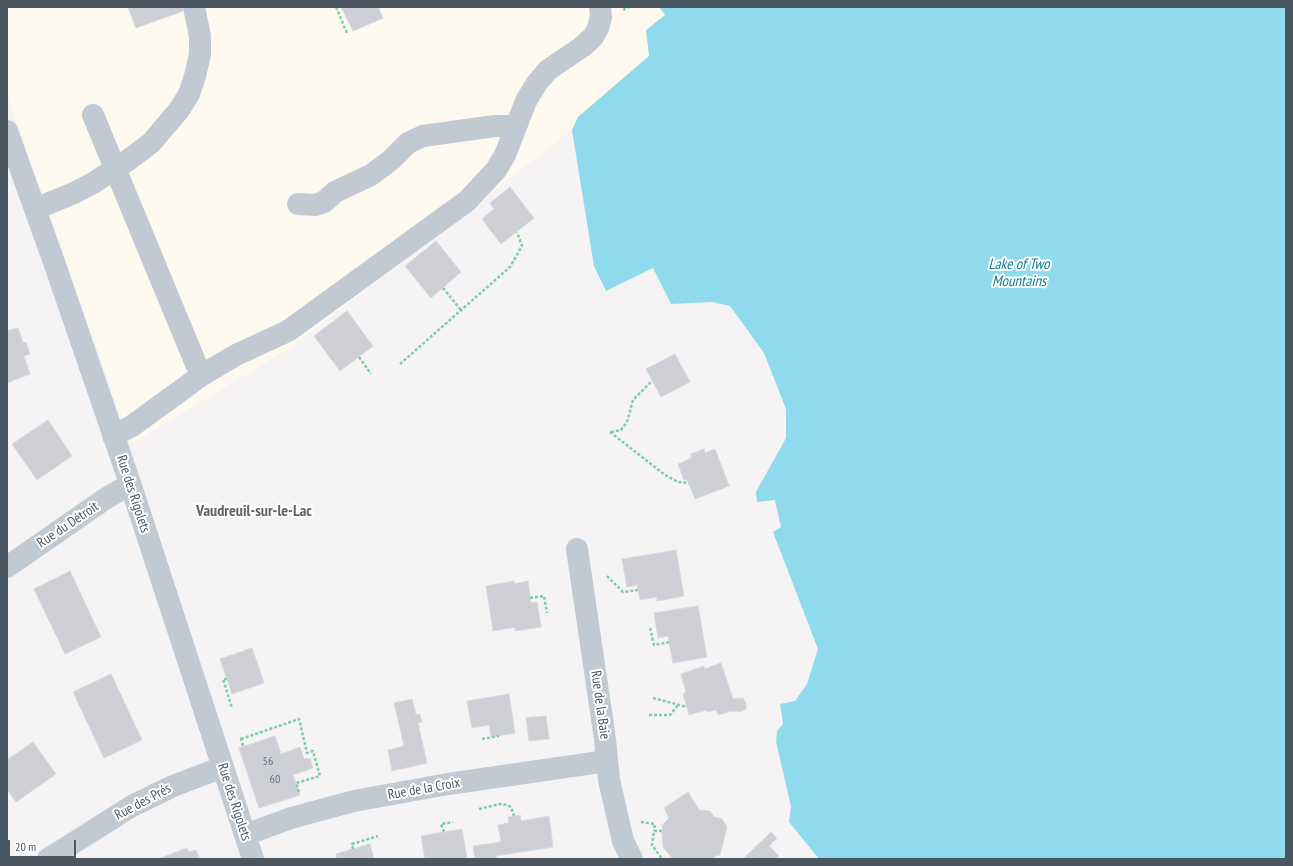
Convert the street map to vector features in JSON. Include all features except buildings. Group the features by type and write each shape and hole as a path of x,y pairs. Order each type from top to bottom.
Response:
{"street":[{"path":"35,209 74,194 116,168 151,143 178,110 189,94 200,54 200,36 194,7"},
{"path":"113,436 132,426 202,376 236,355 288,331 467,201 496,170 505,155 526,101 537,83 548,70 582,47 593,37 598,28 601,17 600,7"},
{"path":"93,115 202,376"},
{"path":"298,204 315,205 324,202 335,192 371,175 391,160 408,143 423,136 440,132 495,126 516,126"},
{"name":"Rue des Rigolets","path":"7,131 131,486 253,859"},
{"name":"Rue du Détroit","path":"7,567 106,499 120,490 131,486"},
{"name":"Rue de la Baie","path":"577,549 605,739 609,780 623,841 632,859"},
{"name":"Rue de la Croix","path":"245,835 291,818 354,802 448,784 607,761"},
{"name":"Rue des Prés","path":"48,859 138,803 173,786 223,767"}],"path":[{"path":"336,7 347,33"},
{"path":"400,364 510,267 522,246 517,232"},
{"path":"443,288 462,310"},
{"path":"359,357 371,374"},
{"path":"652,381 633,400 627,422 621,430 610,432 664,475 678,482 689,483"},
{"path":"607,576 623,592 638,590"},
{"path":"530,598 544,596 547,613"},
{"path":"650,628 654,645 670,642"},
{"path":"227,679 223,679 232,708"},
{"path":"653,698 687,707"},
{"path":"649,715 670,715 678,705"},
{"path":"241,738 298,719 307,753 313,751 320,776 296,783"},
{"path":"482,739 499,736"},
{"path":"479,809 500,804 507,805 511,807 514,816"},
{"path":"444,832 441,824 453,822"},
{"path":"662,832 654,831 652,845 662,859"},
{"path":"354,849 352,844 378,836"}],"shaded area":[{"path":"7,7 719,7 649,56 578,117 572,130 293,346 131,444 7,94"}],"water":[{"name":"Lake of Two Mountains","path":"659,7 1286,7 1286,859 819,859 789,822 791,806 776,742 777,731 783,724 780,704 795,701 807,684 818,649 773,532 781,527 775,500 757,502 756,492 786,438 786,409 764,353 730,306 712,302 671,304 653,268 606,291 594,266 572,130 578,117 649,56 646,30 665,15"}],"district":[{"name":"Vaudreuil-sur-le-Lac","path":"254,511"}]}
